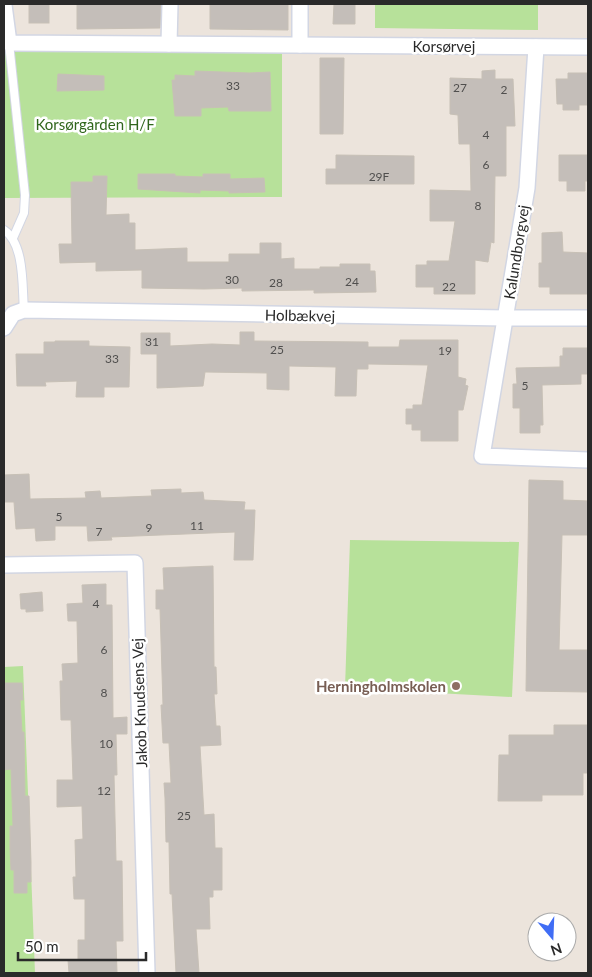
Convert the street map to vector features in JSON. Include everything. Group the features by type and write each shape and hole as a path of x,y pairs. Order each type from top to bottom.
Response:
{"street":[{"path":"169,44 170,4"},
{"path":"300,4 300,45"},
{"path":"4,5 9,43"},
{"name":"Korsørvej","path":"9,43 588,47"},
{"name":"Kalundborgvej","path":"536,47 527,188 482,456 588,460"},
{"path":"4,328 18,312"},
{"name":"Holbækvej","path":"18,312 588,318"},
{"name":"Jakob Knudsens Vej","path":"4,565 135,563 147,973"}],"lane":[{"path":"9,43 25,195 24,213 14,238"},
{"path":"4,230 14,238 19,251 18,312"}],"green space":[{"path":"375,4 538,4 538,30 375,28"},
{"name":"Korsørgården H/F","path":"282,48 282,197 4,198 4,50"},
{"path":"350,540 519,542 512,697 345,688"},
{"path":"23,666 35,973 4,973 4,667"}],"building":[{"path":"29,4 49,4 49,23 29,23"},
{"path":"77,4 161,4 160,28 77,29"},
{"path":"210,4 288,4 288,30 210,29"},
{"path":"334,4 355,4 355,24 333,24"},
{"path":"320,58 344,58 343,134 320,134"},
{"path":"495,70 495,79 513,79 515,126 506,126 506,176 495,176 494,243 491,242 488,262 475,260 475,294 434,294 434,287 416,287 416,265 427,265 427,261 449,261 455,221 430,221 430,190 471,191 470,144 459,144 458,115 450,114 450,78 482,79 482,71"},
{"path":"195,71 270,72 271,111 229,111 228,107 201,108 201,116 175,116 172,80 175,80 175,75 195,76"},
{"path":"568,73 588,73 587,105 579,105 579,110 563,110 563,104 557,104 556,79 568,79"},
{"path":"58,74 104,76 104,90 57,91"},
{"path":"336,155 414,156 414,184 326,184 326,169 336,169"},
{"path":"559,155 588,155 588,181 585,181 585,191 567,191 567,181 559,181"},
{"path":"138,174 175,174 175,176 203,177 203,174 230,174 230,179 264,178 265,192 229,193 229,191 200,190 200,193 138,189"},
{"path":"93,176 107,176 106,215 129,214 129,223 135,223 135,250 187,248 187,262 229,262 229,254 260,254 260,243 281,243 281,259 294,258 294,269 340,267 340,264 370,264 370,271 375,271 376,292 314,293 314,290 242,291 242,288 142,288 142,270 96,271 96,262 60,263 59,244 72,244 71,182 93,182"},
{"path":"562,232 563,252 588,253 588,294 550,294 550,287 539,287 539,263 542,263 542,233"},
{"path":"240,332 254,332 254,341 368,342 368,347 399,347 400,340 458,340 458,377 466,379 465,385 468,386 463,410 458,410 458,441 421,441 421,430 412,430 412,424 406,424 406,409 413,409 413,405 422,405 428,365 368,364 368,369 357,369 356,396 335,396 336,367 289,366 289,390 267,389 267,373 205,372 203,386 157,388 157,354 141,354 141,333 170,333 170,346 240,345"},
{"path":"89,341 89,346 130,347 129,387 104,387 104,397 76,397 77,381 45,382 46,386 17,386 16,354 44,354 44,342"},
{"path":"563,348 587,348 587,374 581,374 581,384 542,385 543,425 540,425 540,433 520,433 520,408 513,408 513,384 517,384 516,368 560,367 560,356 563,356"},
{"path":"29,474 30,499 86,498 85,492 100,491 101,498 152,496 151,490 181,489 181,493 203,492 204,500 245,502 244,510 255,510 253,560 234,560 235,532 111,537 112,540 88,541 87,526 55,526 55,540 36,541 35,528 16,529 14,502 4,502 4,475"},
{"path":"529,480 563,481 563,500 588,501 588,535 562,535 559,650 588,650 588,692 526,691"},
{"path":"213,566 214,667 216,667 217,694 214,694 216,726 220,726 221,745 200,746 204,815 214,814 215,848 222,848 222,890 213,890 213,897 209,897 210,929 196,929 199,973 176,973 172,894 170,894 169,842 166,842 164,783 171,783 169,743 163,743 160,609 156,609 156,590 164,590 163,568"},
{"path":"106,584 106,605 112,605 113,718 127,717 127,734 116,734 117,775 114,775 116,861 122,861 123,941 116,941 117,973 69,973 68,960 78,960 78,940 85,940 85,899 74,899 73,877 76,877 75,840 83,839 82,806 57,807 57,780 73,780 71,720 61,720 60,681 63,681 62,664 78,663 77,621 68,621 67,604 83,603 82,585"},
{"path":"42,592 43,611 26,612 26,609 21,609 20,594"},
{"path":"5,683 22,683 23,700 20,700 22,732 24,732 25,796 29,796 31,863 31,882 27,882 27,893 14,893 14,870 11,870 10,826 13,826 11,769 4,770"},
{"path":"554,725 588,725 588,773 583,773 583,795 542,795 542,801 498,801 499,755 509,755 509,735 554,735"}],"place":[{"name":"Herningholmskolen","path":"456,686"}]}
